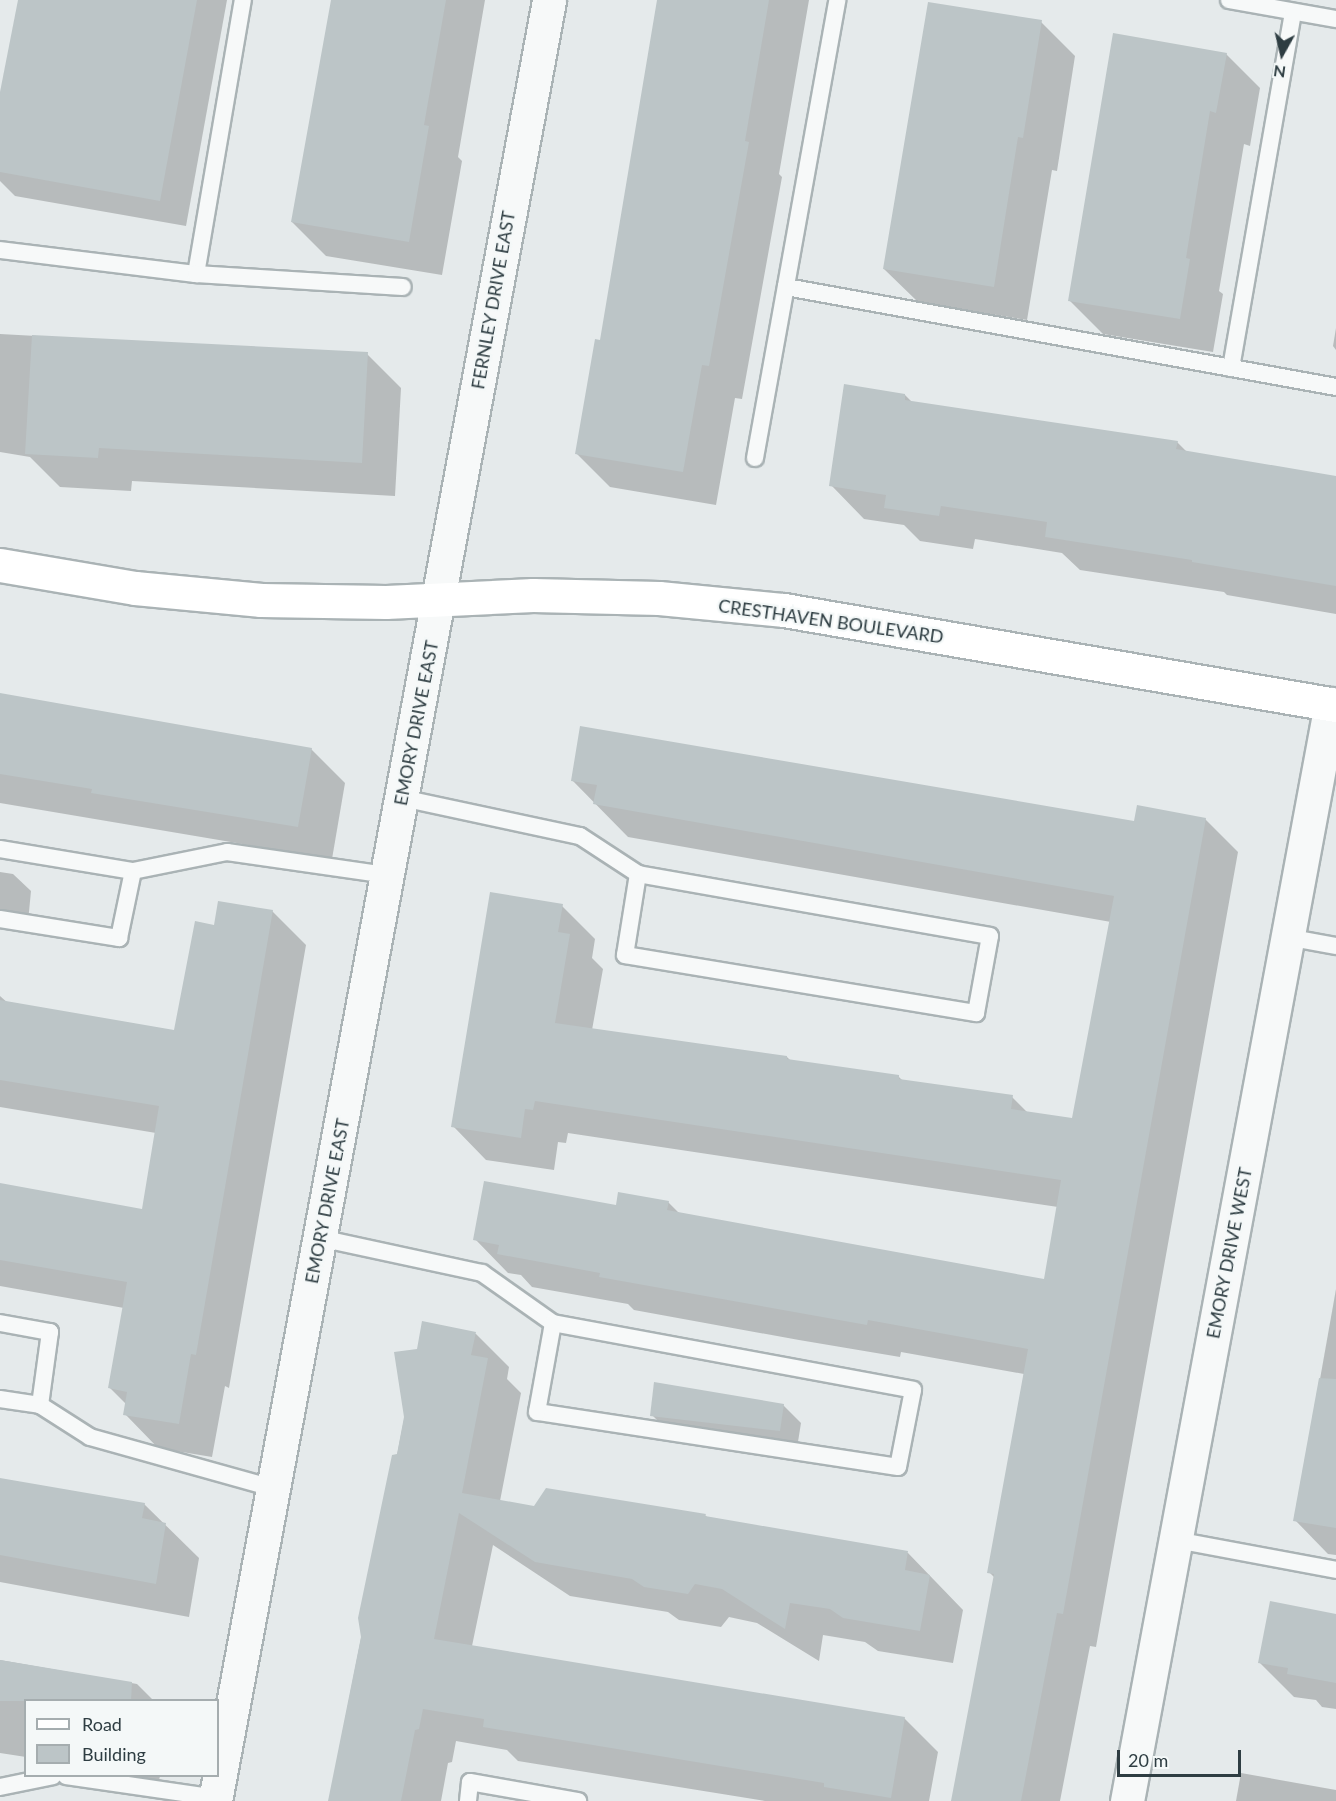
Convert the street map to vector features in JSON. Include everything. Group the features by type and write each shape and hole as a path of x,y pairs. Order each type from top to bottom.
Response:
{"street":[{"name":"FERNLEY DRIVE EAST","path":"438,600 549,0"},
{"name":"CRESTHAVEN BOULEVARD","path":"0,565 135,588 261,600 438,600 533,596 659,598 784,610 1333,705"},
{"name":"EMORY DRIVE EAST","path":"216,1799 438,600"},
{"name":"EMORY DRIVE WEST","path":"1127,1801 1287,937 1333,705"}],"lane":[{"path":"196,273 243,0"},
{"path":"755,458 837,0"},
{"path":"1228,0 1336,19"},
{"path":"1231,368 1293,12"},
{"path":"0,250 196,273 403,287"},
{"path":"786,287 1336,387"},
{"path":"402,798 580,836 638,874 990,936 976,1013 625,955 638,874"},
{"path":"0,849 133,871 227,852 387,875"},
{"path":"0,919 119,938 133,871"},
{"path":"1287,937 1336,946"},
{"path":"320,1238 482,1273 553,1323 913,1390 897,1467 537,1412 553,1323"},
{"path":"0,1323 50,1332 40,1405"},
{"path":"0,1399 40,1405 90,1437 273,1488"},
{"path":"1176,1540 1336,1570"},
{"path":"0,1787 48,1777"},
{"path":"73,1777 216,1799"},
{"path":"468,1801 470,1782 578,1801"}],"building":[{"path":"18,0 197,0 160,201 0,172 0,92"},
{"path":"331,0 446,0 424,125 429,126 409,242 291,222"},
{"path":"657,0 769,0 745,141 749,142 709,366 702,365 683,472 575,454 595,339 600,340"},
{"path":"928,2 1042,20 1023,138 1018,137 994,287 883,269"},
{"path":"1113,33 1227,53 1216,113 1210,111 1186,258 1190,259 1180,319 1068,301"},
{"path":"32,335 368,352 362,463 99,448 98,458 25,454"},
{"path":"844,384 905,394 905,400 1178,441 1176,449 1336,476 1336,586 1045,537 1047,522 941,506 939,516 884,508 886,495 829,486"},
{"path":"0,693 312,748 298,827 91,793 92,789 0,774"},
{"path":"580,726 1134,821 1137,805 1206,818 1063,1614 1057,1613 1021,1801 951,1801 994,1574 987,1573 1028,1349 868,1320 867,1325 599,1277 600,1273 497,1254 499,1245 473,1240 484,1181 616,1205 618,1192 669,1201 667,1210 1044,1279 1061,1180 535,1101 533,1110 525,1109 521,1138 451,1127 490,892 563,904 558,932 570,934 555,1023 787,1056 787,1059 899,1075 899,1079 1013,1095 1011,1109 1072,1118 1114,896 593,804 597,785 571,781"},
{"path":"218,901 273,910 196,1355 191,1354 179,1424 123,1415 127,1392 108,1388 127,1282 0,1260 0,1183 142,1209 159,1106 0,1080 0,1000 174,1030 195,921 214,925"},
{"path":"422,1321 476,1332 471,1355 488,1358 462,1493 534,1506 546,1488 706,1514 705,1516 908,1551 905,1570 930,1575 920,1631 843,1618 830,1609 790,1603 785,1629 722,1589 695,1584 688,1594 644,1587 632,1579 535,1562 459,1513 434,1639 905,1717 891,1798 824,1787 824,1783 483,1727 484,1719 423,1709 419,1729 415,1730 401,1801 328,1801 361,1637 358,1618 392,1455 397,1454 404,1417 394,1352 417,1349"},
{"path":"1319,1378 1336,1379 1336,1528 1293,1521"},
{"path":"654,1382 784,1404 780,1431 650,1416"},
{"path":"0,1478 145,1503 142,1518 166,1523 156,1584 0,1555"},
{"path":"1270,1601 1336,1614 1336,1683 1287,1674 1288,1668 1258,1663"},
{"path":"0,1660 132,1682 131,1699 0,1701"}]}
